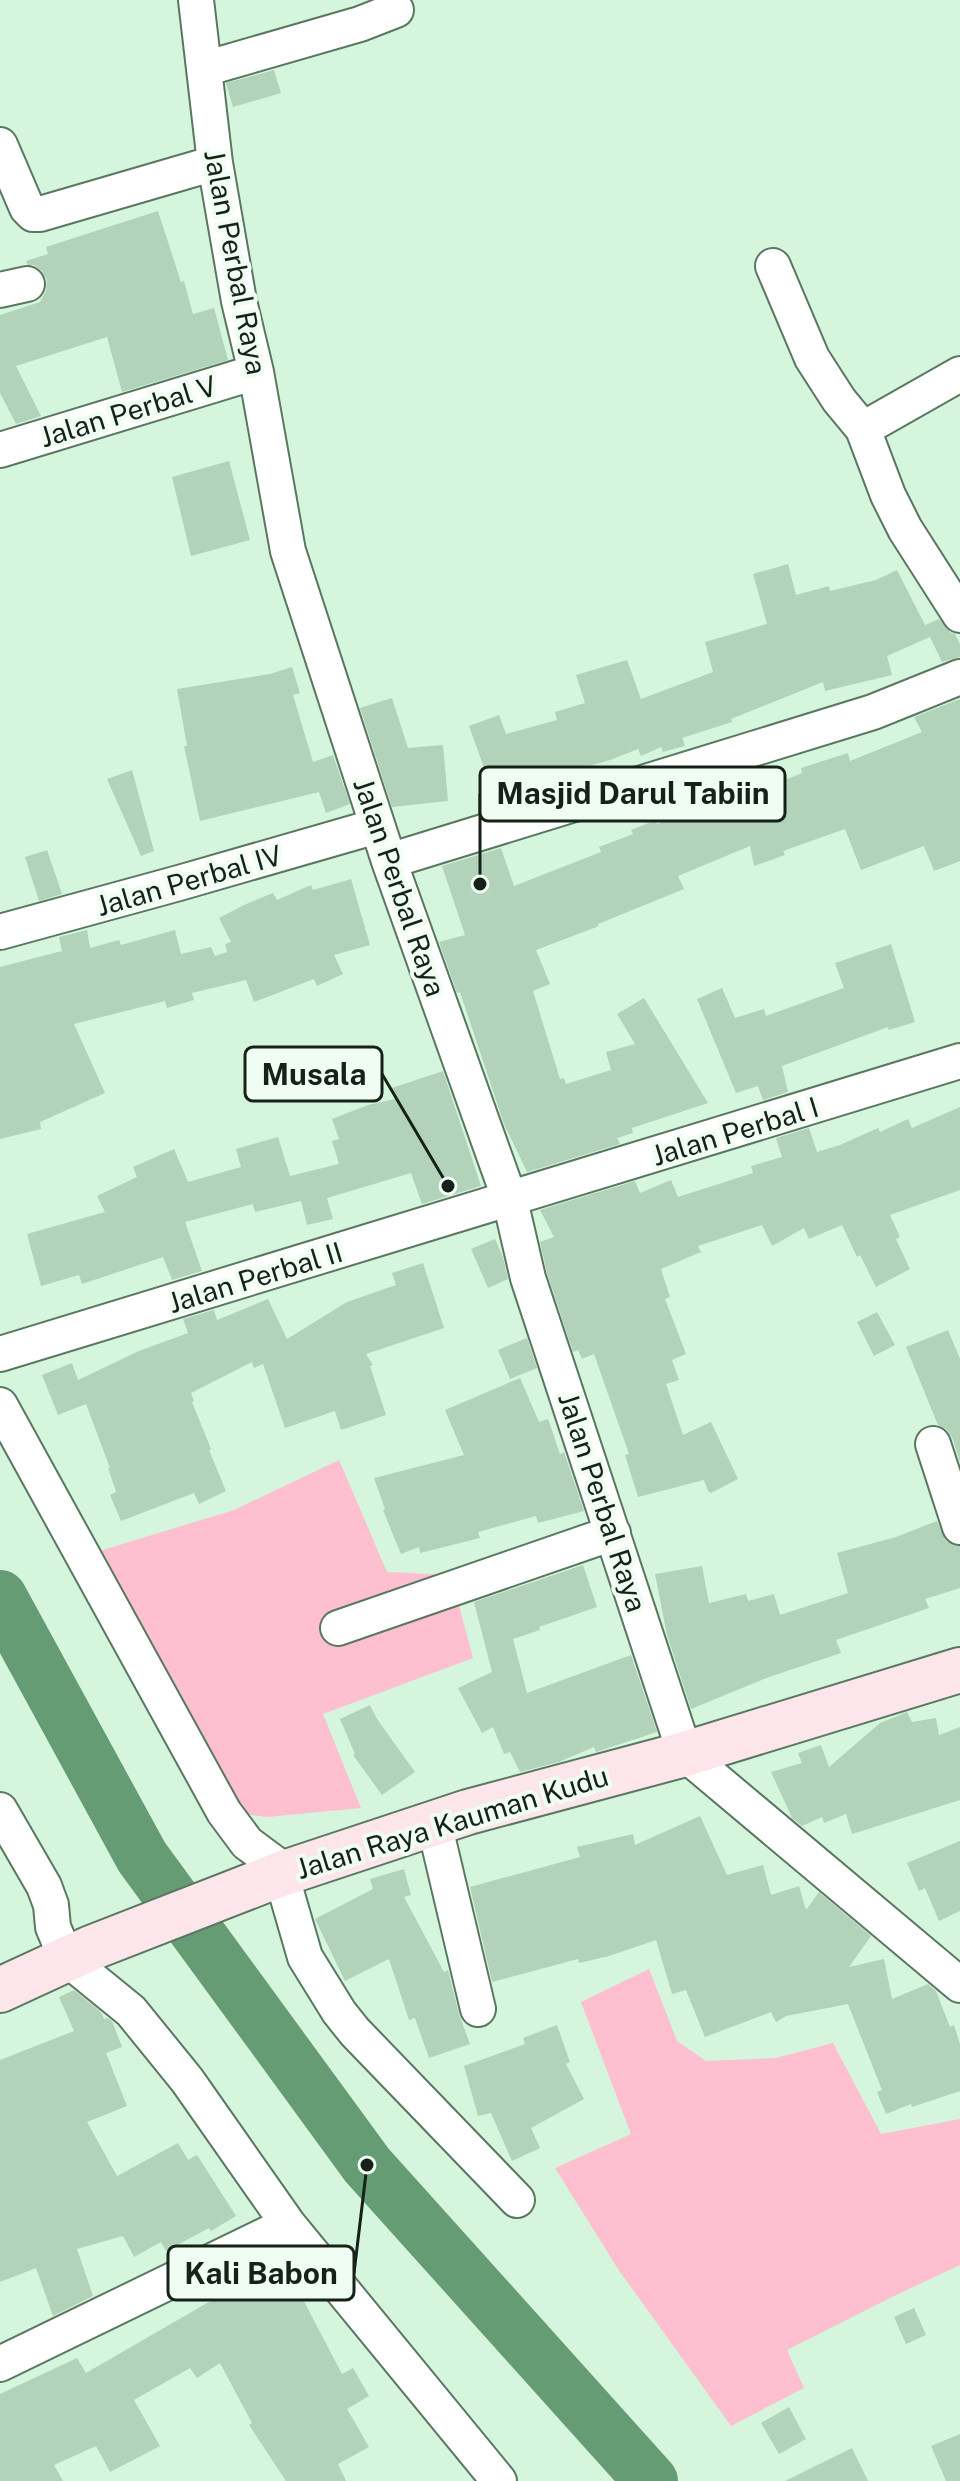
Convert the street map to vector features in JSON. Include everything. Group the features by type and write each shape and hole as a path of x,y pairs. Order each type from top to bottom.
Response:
{"street":[{"name":"Jalan Perbal Raya","path":"196,0 215,163 288,551 377,826 510,1200 528,1278 685,1754"},
{"path":"204,69 360,24 396,10"},
{"path":"2,153 27,208 33,214 215,163"},
{"path":"773,266 817,367 863,429 888,495 905,529 960,615"},
{"name":"Jalan Perbal V","path":"0,450 256,372"},
{"path":"863,429 960,374"},
{"path":"389,861 873,712 960,677"},
{"name":"Jalan Perbal IV","path":"0,932 377,826"},
{"name":"Jalan Perbal I","path":"510,1200 960,1061"},
{"name":"Jalan Perbal II","path":"0,1354 510,1200"},
{"path":"0,1405 224,1812 247,1843 274,1863 305,1957 339,2012 517,2200"},
{"path":"933,1444 960,1527"},
{"path":"338,1628 613,1533"},
{"name":"Jalan Raya Kauman Kudu","path":"0,1990 78,1953 278,1876 434,1823 685,1754 960,1670"},
{"path":"685,1754 960,1985"},
{"path":"0,1810 44,1886 51,1905 53,1927 131,2011 187,2080 288,2224 499,2481"},
{"path":"434,1823 478,2009"},
{"path":"0,2364 288,2224"}],"shaded area":[{"path":"339,1460 387,1572 451,1575 473,1658 323,1714 361,1808 267,1817 210,1809 67,1561 234,1510"},
{"path":"649,1969 677,2041 706,2061 776,2058 833,2043 881,2134 960,2119 960,2265 787,2350 804,2388 731,2426 618,2269 555,2168 631,2134 581,2002"}],"building":[{"path":"274,70 281,93 233,107 226,83"},
{"path":"158,211 193,314 214,308 228,360 122,392 107,337 16,366 41,416 16,424 0,393 0,315 40,302 46,291 47,280 42,271 26,261 48,254 46,247"},
{"path":"229,461 250,540 191,556 172,477"},
{"path":"788,564 796,595 829,586 830,591 876,580 897,570 925,625 939,619 955,634 960,644 960,657 942,662 930,637 887,656 892,675 825,691 823,682 731,719 732,722 682,738 685,746 663,752 661,747 641,756 638,749 538,781 537,777 493,793 469,726 499,715 506,734 557,720 555,712 585,703 576,675 627,660 641,699 713,672 705,642 767,624 753,574"},
{"path":"292,667 300,693 293,695 313,762 333,755 350,804 326,813 319,792 200,821 184,746 187,746 177,689 270,674"},
{"path":"392,698 408,748 443,745 448,801 392,807 360,708"},
{"path":"960,699 960,861 934,871 924,846 861,870 845,829 783,851 785,855 754,866 750,846 678,876 684,889 536,950 550,984 533,991 560,1079 564,1078 566,1084 611,1070 606,1052 635,1044 617,1014 644,998 708,1103 632,1128 633,1133 617,1138 620,1144 527,1172 504,1124 460,992 457,993 439,942 465,935 442,866 501,848 514,886 601,852 599,847 633,834 631,830 656,820 657,824 719,801 721,807 802,773 801,768 848,753 850,761 922,732 914,717"},
{"path":"132,770 154,851 141,856 107,779"},
{"path":"47,850 62,894 39,901 25,857"},
{"path":"351,879 370,945 334,955 343,974 317,986 314,979 254,1002 246,980 192,993 194,1000 167,1008 165,1001 74,1024 105,1093 40,1122 41,1129 0,1139 0,967 62,951 59,937 87,930 90,948 119,940 121,945 175,930 181,954 211,947 215,956 227,952 225,944 231,942 219,918 273,893 277,900 311,885 313,890"},
{"path":"891,944 915,1022 889,1030 888,1027 782,1066 788,1092 763,1100 758,1086 736,1093 697,999 722,988 735,1018 764,1009 766,1016 844,988 835,963"},
{"path":"443,1071 481,1186 422,1204 411,1173 327,1198 333,1219 307,1225 301,1201 255,1212 253,1204 185,1222 202,1271 172,1280 163,1257 82,1284 79,1275 41,1286 27,1234 105,1212 97,1196 137,1177 133,1167 174,1149 188,1182 241,1167 236,1149 278,1137 290,1176 339,1164 332,1141 339,1139 332,1119 368,1105 395,1099 392,1088"},
{"path":"960,1107 960,1190 890,1215 900,1237 896,1239 910,1269 876,1287 842,1225 809,1239 804,1228 772,1246 762,1225 698,1246 701,1252 661,1269 670,1297 665,1299 686,1354 672,1360 679,1380 666,1384 683,1435 711,1422 738,1479 711,1493 704,1480 638,1497 625,1455 629,1454 594,1354 582,1359 578,1350 573,1352 540,1242 554,1237 540,1210 635,1181 640,1193 671,1180 678,1197 753,1173 751,1166 782,1157 776,1138 809,1128 817,1152 878,1128 880,1132 908,1119 912,1128"},
{"path":"495,1239 508,1279 488,1288 471,1249"},
{"path":"423,1263 444,1328 366,1354 373,1365 370,1366 386,1415 341,1430 335,1411 285,1428 263,1364 254,1368 252,1362 191,1393 226,1491 199,1504 194,1493 121,1521 110,1495 116,1492 110,1468 86,1404 58,1415 42,1375 72,1363 78,1380 139,1351 188,1333 183,1319 214,1310 217,1320 268,1299 287,1339 347,1302 396,1285 392,1273"},
{"path":"877,1312 895,1345 874,1356 857,1322"},
{"path":"948,1330 960,1359 960,1462 952,1437 938,1425 906,1347"},
{"path":"527,1338 537,1368 510,1379 498,1350"},
{"path":"520,1378 539,1422 548,1419 560,1454 564,1452 584,1511 538,1523 536,1516 478,1532 480,1538 420,1553 419,1547 401,1554 374,1478 464,1455 445,1410"},
{"path":"937,1521 946,1541 960,1546 960,1588 925,1599 929,1608 836,1640 841,1653 769,1677 691,1709 667,1635 655,1574 702,1566 709,1603 746,1594 748,1601 774,1594 780,1615 848,1593 837,1553 896,1537"},
{"path":"583,1565 597,1607 513,1639 527,1693 631,1655 657,1732 596,1752 594,1747 559,1762 520,1772 510,1752 504,1754 493,1727 482,1733 458,1688 492,1672 474,1602"},
{"path":"370,1705 415,1772 382,1795 353,1755 340,1719"},
{"path":"907,1712 912,1722 936,1718 939,1735 960,1727 960,1800 852,1834 846,1814 824,1823 822,1817 802,1826 792,1818 771,1772 802,1763 798,1753 821,1745 829,1767 880,1723"},
{"path":"700,1816 727,1875 763,1865 771,1895 799,1886 806,1910 819,1892 871,1936 849,1967 884,1959 892,1999 928,1984 936,1991 960,2044 960,2091 886,2114 877,2092 882,2090 848,2004 786,2016 776,2022 771,2012 705,2037 686,1990 672,1994 656,1940 609,1956 579,1963 578,1959 492,1982 470,1887 580,1857 577,1847 633,1834 635,1845"},
{"path":"960,1841 960,1911 939,1921 925,1888 919,1891 907,1863"},
{"path":"404,1869 411,1895 404,1897 444,1972 448,1970 470,2044 429,2058 415,2018 409,2020 389,1959 345,1981 315,1919 373,1889 370,1879"},
{"path":"74,1990 101,2012 104,2019 112,2021 122,2047 106,2053 127,2106 87,2122 117,2176 178,2143 188,2160 197,2155 236,2216 166,2251 161,2242 134,2257 123,2236 77,2249 93,2296 53,2316 36,2268 0,2282 0,2060 74,2031 59,1997"},
{"path":"557,2025 570,2062 566,2064 584,2099 531,2128 540,2148 512,2161 491,2113 478,2116 464,2066 525,2044 523,2038"},
{"path":"286,2267 342,2374 353,2368 369,2396 347,2409 369,2447 338,2464 346,2481 286,2481 249,2425 252,2423 220,2363 197,2378 190,2368 134,2400 160,2446 110,2472 96,2446 54,2465 63,2481 0,2481 0,2394 77,2358 86,2373 233,2288 235,2291"},
{"path":"914,2308 926,2335 906,2344 894,2317"},
{"path":"789,2407 806,2439 779,2454 761,2423"},
{"path":"960,2434 960,2481 946,2481 931,2446"},
{"path":"852,2448 868,2481 785,2481"}],"waterway":[{"path":"0,1597 142,1857 367,2165 651,2481"}],"place":[{"name":"Masjid Darul Tabiin","path":"480,884"},
{"name":"Musala","path":"448,1186"},
{"name":"Kali Babon","path":"367,2165"}]}
